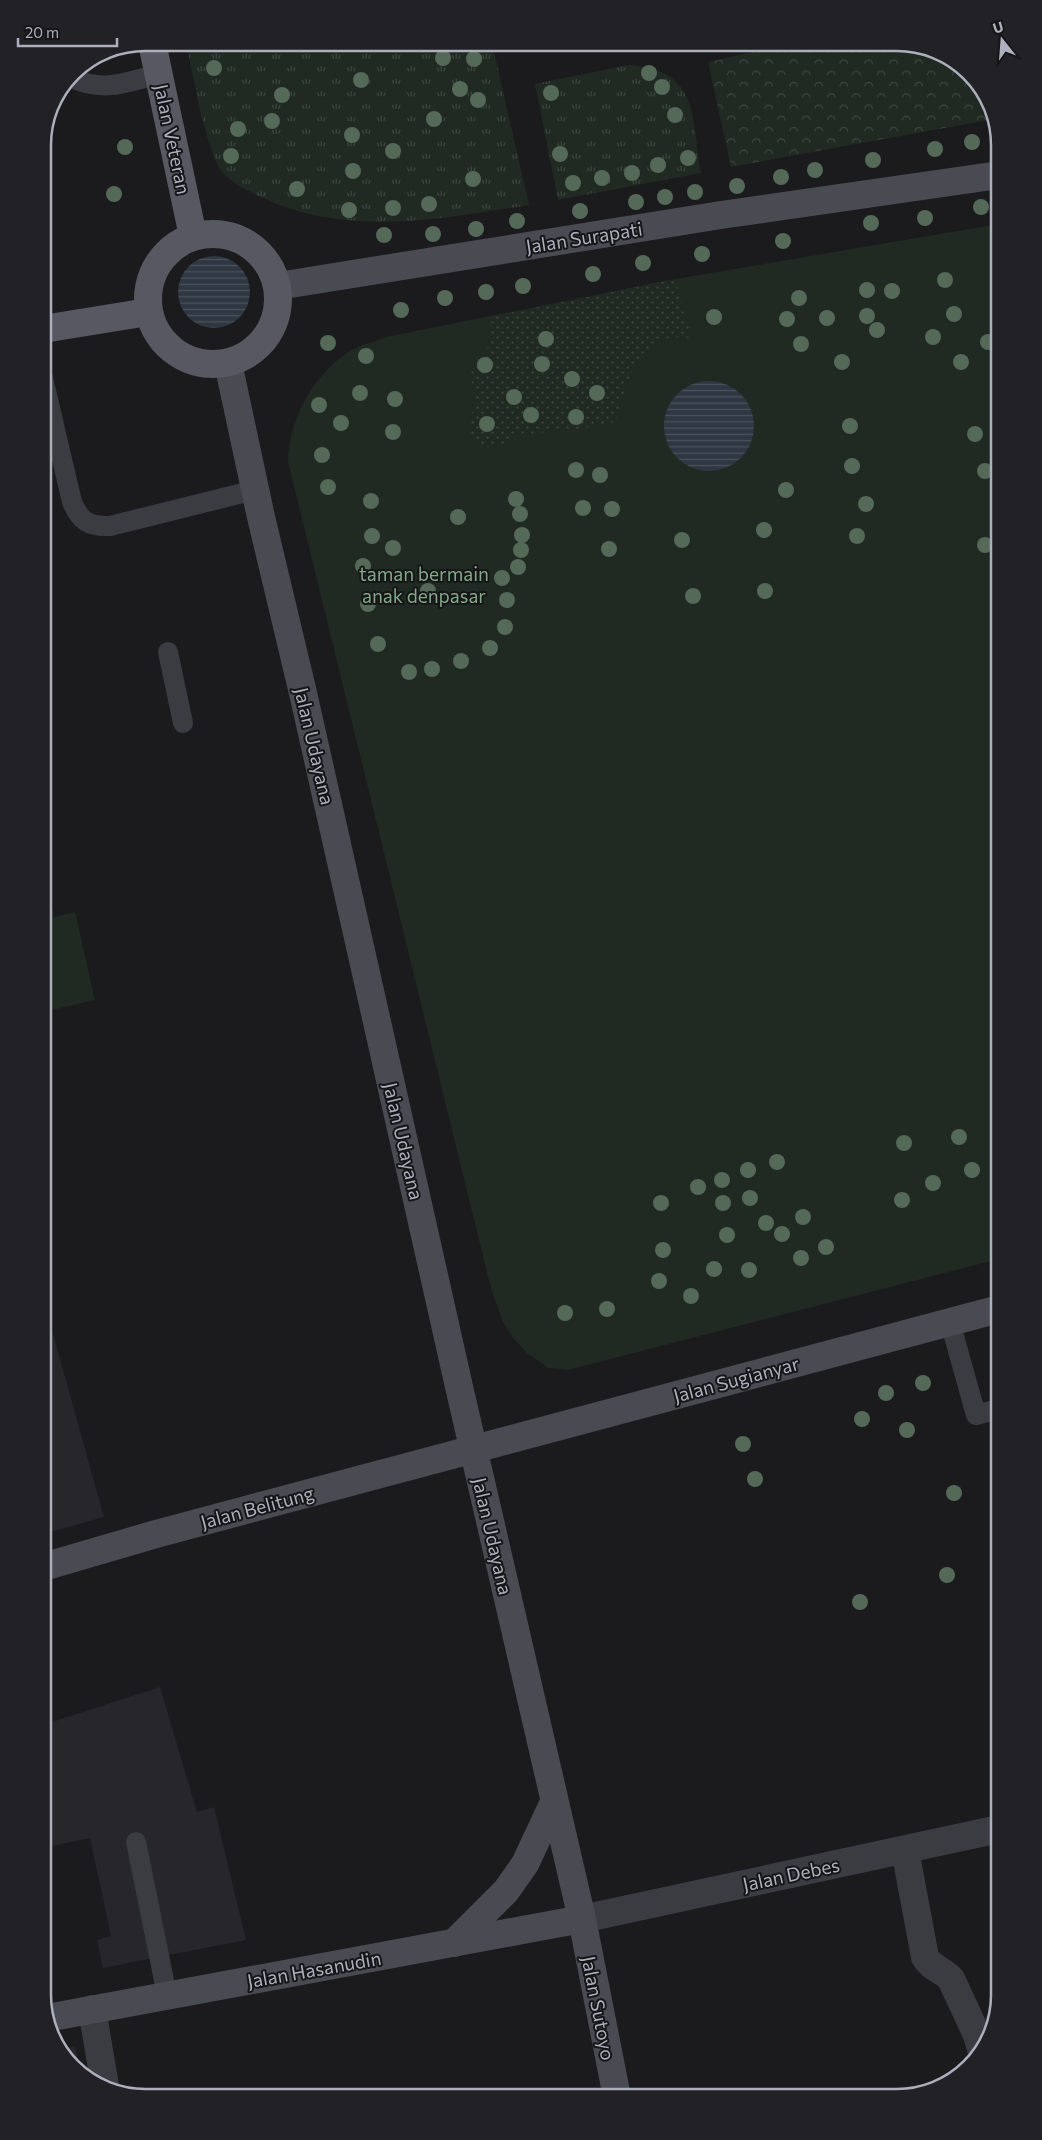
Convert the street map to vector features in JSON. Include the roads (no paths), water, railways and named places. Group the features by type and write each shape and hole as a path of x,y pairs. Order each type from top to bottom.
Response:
{"main road":[{"name":"Jalan Veteran","path":"154,51 193,236"},
{"name":"Jalan Surapati","path":"278,286 721,215 991,175"},
{"path":"223,234 237,237 256,248 270,266 278,286 278,306 272,325 262,342 246,355 228,362 207,364 187,359 169,348 155,332 148,312 147,293 151,274 162,257 175,244 193,236 223,234"},
{"path":"51,328 148,312"},
{"name":"Jalan Udayana","path":"228,362 255,490 303,693 473,1449 582,1919"},
{"name":"Jalan Sugianyar","path":"473,1449 991,1311"},
{"name":"Jalan Belitung","path":"51,1564 156,1534 473,1449"},
{"path":"454,1944 506,1891 525,1864 554,1802"},
{"name":"Jalan Hasanudin","path":"54,2017 582,1919"},
{"name":"Jalan Sutoyo","path":"582,1919 615,2089"}],"street":[{"name":"Jalan Debes","path":"582,1919 991,1831"},
{"path":"905,1850 925,1957 928,1963 947,1974 951,1979 979,2040"},
{"path":"92,2009 104,2079"}],"lane":[{"path":"78,80 86,84 108,86 159,74"},
{"path":"51,412 72,502 78,516 86,524 98,527 110,526 255,490"},
{"path":"168,652 183,723"},
{"path":"950,1322 976,1415 991,1411"},
{"path":"136,1842 167,1995"}],"park label":[{"name":"taman bermain anak denpasar","path":"424,584"}]}
